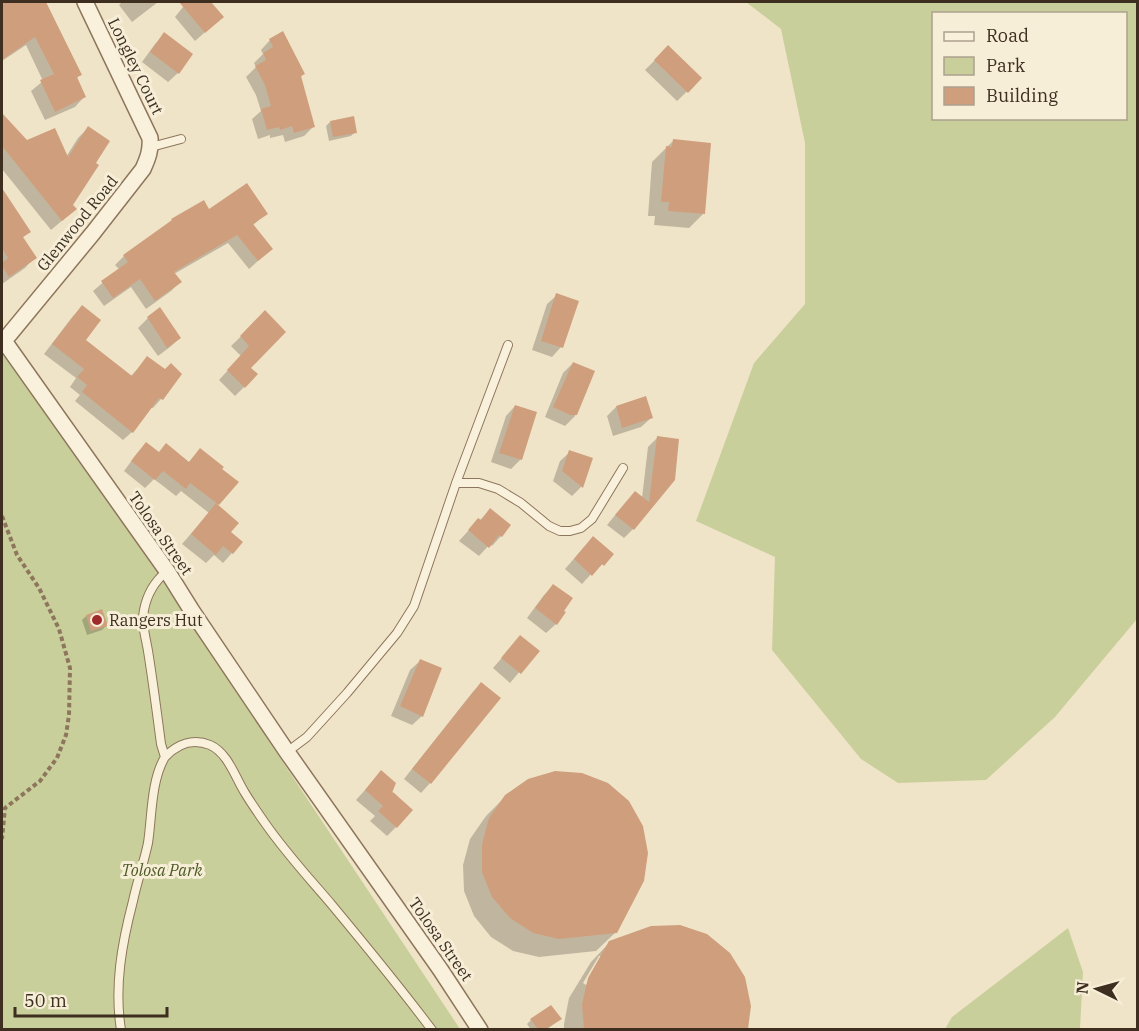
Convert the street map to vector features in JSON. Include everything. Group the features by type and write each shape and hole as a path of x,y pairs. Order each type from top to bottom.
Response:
{"street":[{"name":"Longley Court","path":"85,2 145,126 151,147"},
{"name":"Glenwood Road","path":"3,340 93,233 143,169 151,147"},
{"name":"Tolosa Street","path":"3,340 167,571 287,752 480,1029"}],"lane":[{"path":"151,147 181,139"},
{"path":"287,752 307,737 347,693 397,633 414,606 456,483 508,345"},
{"path":"456,483 479,483 498,489 521,503 549,526 560,531 570,531 581,528 592,519 623,468"},
{"path":"165,757 142,621 144,608 155,583 167,571"},
{"path":"121,1029 118,999 120,961 147,844 156,780 160,765 171,750 189,742 199,742 219,751 275,837 392,976 432,1029"}],"path":[{"path":"2,516 17,555 39,588 59,629 70,668 69,715 66,735 57,758 40,781 3,809 2,839"}],"green space":[{"path":"746,2 1137,2 1137,619 1055,717 986,780 898,783 861,759 772,650 775,557 696,521 754,363 805,304 805,143 781,29"},
{"name":"Tolosa Park","path":"2,350 160,577 460,1029 2,1029"},
{"path":"1068,928 1083,972 1080,1029 945,1029 952,1017"}],"building":[{"path":"2,2 46,2 82,75 77,77 86,97 55,112 40,80 54,74 35,37 2,60"},
{"path":"179,2 211,2 224,17 205,33"},
{"path":"283,31 305,74 301,76 315,127 294,133 292,126 280,130 279,127 267,130 261,109 271,106 265,85 255,66 266,60 263,53 273,47 269,39"},
{"path":"164,32 193,54 179,74 150,52"},
{"path":"668,45 702,78 688,93 654,60"},
{"path":"2,113 27,140 55,128 68,157 88,126 110,141 96,163 99,165 73,205 77,209 62,221 2,146"},
{"path":"354,116 357,133 333,137 330,121"},
{"path":"673,139 711,143 705,214 668,211 669,202 661,202 666,146 672,147"},
{"path":"247,183 268,214 253,224 273,249 258,261 237,235 174,272 182,282 155,301 140,279 113,298 101,281 128,262 123,255 171,219 204,200 209,209"},
{"path":"2,188 31,232 23,237 37,258 9,277 2,266 8,258 2,248"},
{"path":"556,293 579,301 563,348 541,341"},
{"path":"82,305 101,320 86,340 132,376 147,356 165,369 171,363 182,374 163,400 159,398 133,433 82,392 87,385 77,377 84,369 52,344"},
{"path":"160,307 181,338 167,348 147,317"},
{"path":"265,310 286,332 251,368 258,374 245,388 227,370 249,346 240,336"},
{"path":"573,362 595,371 577,415 570,415 553,407"},
{"path":"646,396 653,418 622,428 616,406"},
{"path":"515,405 537,412 522,460 499,453"},
{"path":"657,436 679,439 675,480 634,530 615,515 635,491 649,502"},
{"path":"146,442 159,452 166,443 189,462 200,448 239,482 219,505 190,483 186,489 163,471 155,480 131,461"},
{"path":"569,450 593,458 583,488 562,471"},
{"path":"216,503 239,523 231,532 243,542 233,554 223,546 216,555 191,534"},
{"path":"490,508 511,525 489,548 468,530 478,518 481,520"},
{"path":"593,536 614,554 592,576 574,559"},
{"path":"553,584 573,598 557,625 535,608"},
{"name":"Rangers Hut","path":"102,609 108,626 91,631 86,615"},
{"path":"520,635 540,651 521,674 501,658"},
{"path":"420,659 442,668 423,717 400,706"},
{"path":"481,682 501,698 431,784 412,769"},
{"path":"381,770 396,783 392,793 413,810 397,828 378,811 383,806 365,790"},
{"path":"555,771 582,773 608,783 629,801 643,826 648,853 644,881 617,933 559,939 533,933 510,918 492,897 482,872 482,844 489,818 505,795 528,779"},
{"path":"680,925 707,934 730,953 745,977 751,1006 748,1029 584,1029 582,1004 588,978 609,941 651,926"},
{"path":"551,1005 562,1019 546,1029 538,1029 530,1019"}],"place":[{"name":"Rangers Hut","path":"97,620"}]}
